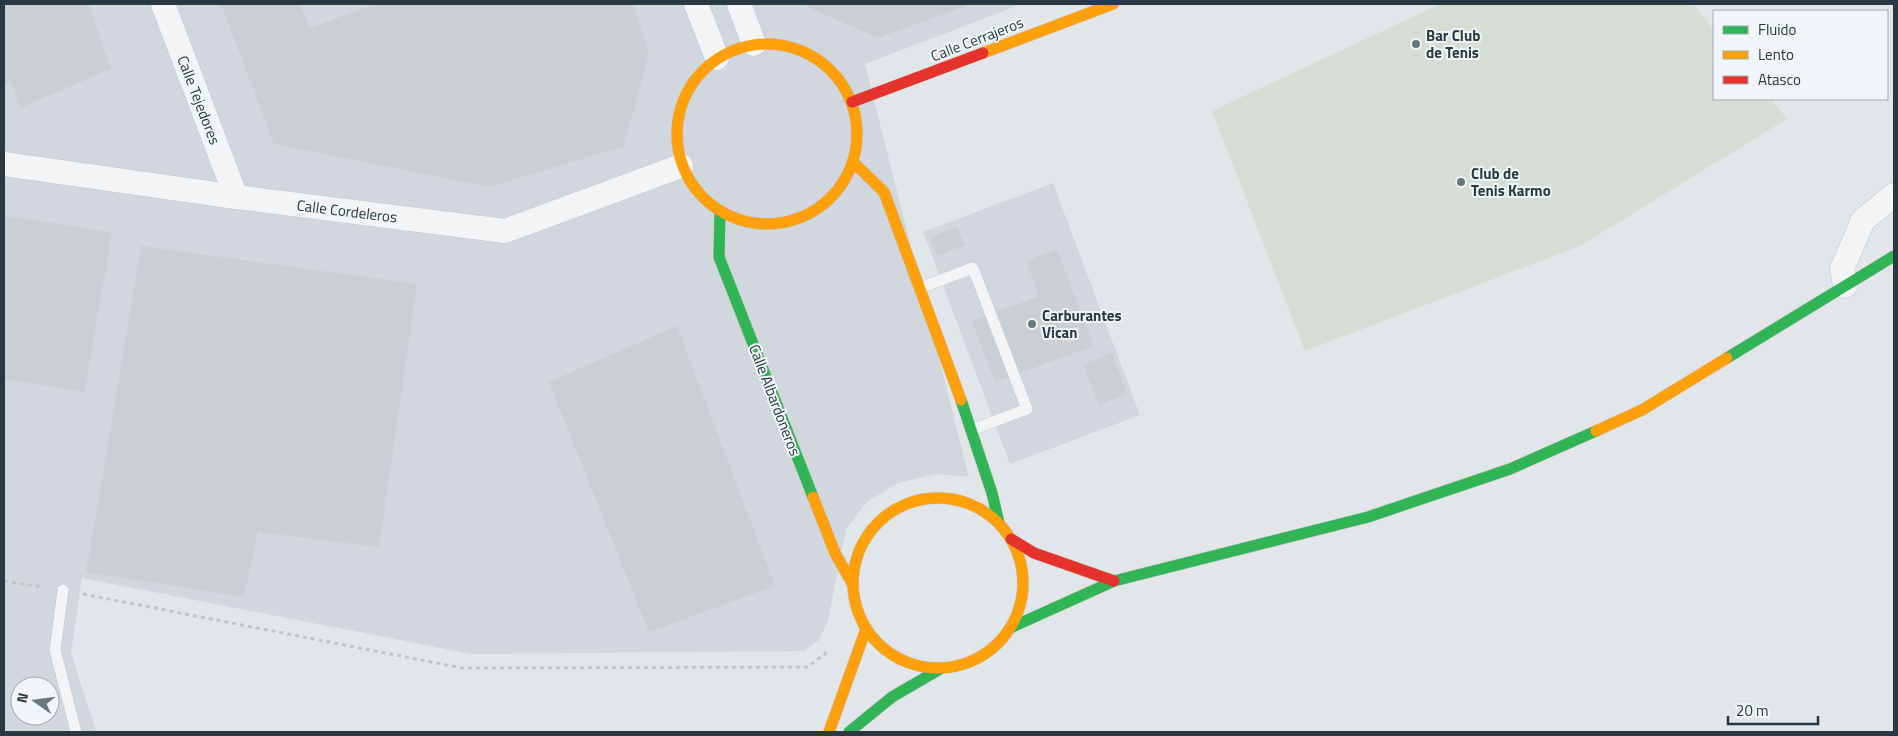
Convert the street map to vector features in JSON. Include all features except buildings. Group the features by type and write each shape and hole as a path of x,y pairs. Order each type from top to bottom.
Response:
{"street":[{"name":"Calle Tejedores","path":"163,4 236,197"},
{"path":"696,4 717,58"},
{"path":"739,4 754,44"},
{"name":"Calle Cerrajeros","path":"852,102 1113,4"},
{"path":"754,44 785,45 813,56 836,76 852,102 858,132 853,162 841,186 822,206 799,219 772,225 745,222 720,212 704,200 691,184 682,166 676,136 680,106 695,79 717,58 735,49 754,44"},
{"path":"853,162 884,192 972,430 992,493 999,523"},
{"name":"Calle Cordeleros","path":"4,164 236,197 505,231 682,166"},
{"path":"1845,286 1842,269 1863,220 1894,195"},
{"name":"Calle Albardoneros","path":"720,212 719,256 835,554 852,583"},
{"path":"1010,628 1114,581 1368,517 1510,469 1642,410 1894,256"},
{"path":"849,732 874,709 914,681 940,669 968,664 992,650 1010,628 1020,607 1023,584 1020,561 1011,539 999,523 976,507 948,498 920,500 893,510 871,530 857,555 852,583 855,604 864,626 880,646 897,659 918,667 940,669"},
{"path":"1011,539 1034,553 1114,581"},
{"path":"829,732 852,672 864,626"}],"lane":[{"path":"919,288 973,268 1027,409 972,430"},
{"path":"63,590 55,650 76,732"}],"path":[{"path":"4,581 63,590 462,668 808,667 864,626"}],"shaded area":[{"path":"4,4 1022,4 865,64 969,477 936,474 898,483 868,501 846,529 828,620 819,640 804,651 471,654 82,578 71,653 96,732 4,732"},
{"name":"Club de Tenis Karmo","path":"1440,4 1693,4 1713,29 1713,100 1772,100 1787,119 1580,246 1305,351 1212,111"},
{"name":"Carburantes Vican","path":"1053,183 1140,415 1010,464 923,232"}],"traffic: fast":[{"path":"720,212 719,257 813,497"},
{"path":"1727,358 1894,256"},
{"path":"961,400 992,493 999,523"},
{"path":"1010,628 1114,581 1368,517 1510,469 1596,431"},
{"path":"849,732 892,697 940,669"}],"traffic: slow":[{"path":"983,53 1113,4"},
{"path":"758,44 776,44 810,54 831,70 847,91 855,116 857,134 855,152 847,177 831,198 810,214 802,217 776,224 758,224 724,214 697,191 687,177 681,160 677,143 677,125 687,91 710,64 724,54 741,48 758,44"},
{"path":"853,162 884,192 961,400"},
{"path":"1596,431 1642,410 1727,358"},
{"path":"813,497 835,553 852,583"},
{"path":"938,498 963,502 978,508 992,517 1004,529 1013,543 1019,558 1023,583 1019,608 1013,623 1004,637 992,649 978,658 963,664 938,668 913,664 898,658 884,649 872,637 863,623 857,608 853,583 857,558 863,543 872,529 884,517 898,508 913,502 938,498"},
{"path":"829,732 866,629"}],"traffic: jam":[{"path":"852,102 983,53"},
{"path":"1011,539 1034,553 1114,581"}],"place":[{"name":"Bar Club de Tenis","path":"1416,44"},
{"name":"Club de Tenis Karmo","path":"1461,182"},
{"name":"Carburantes Vican","path":"1032,324"}]}
